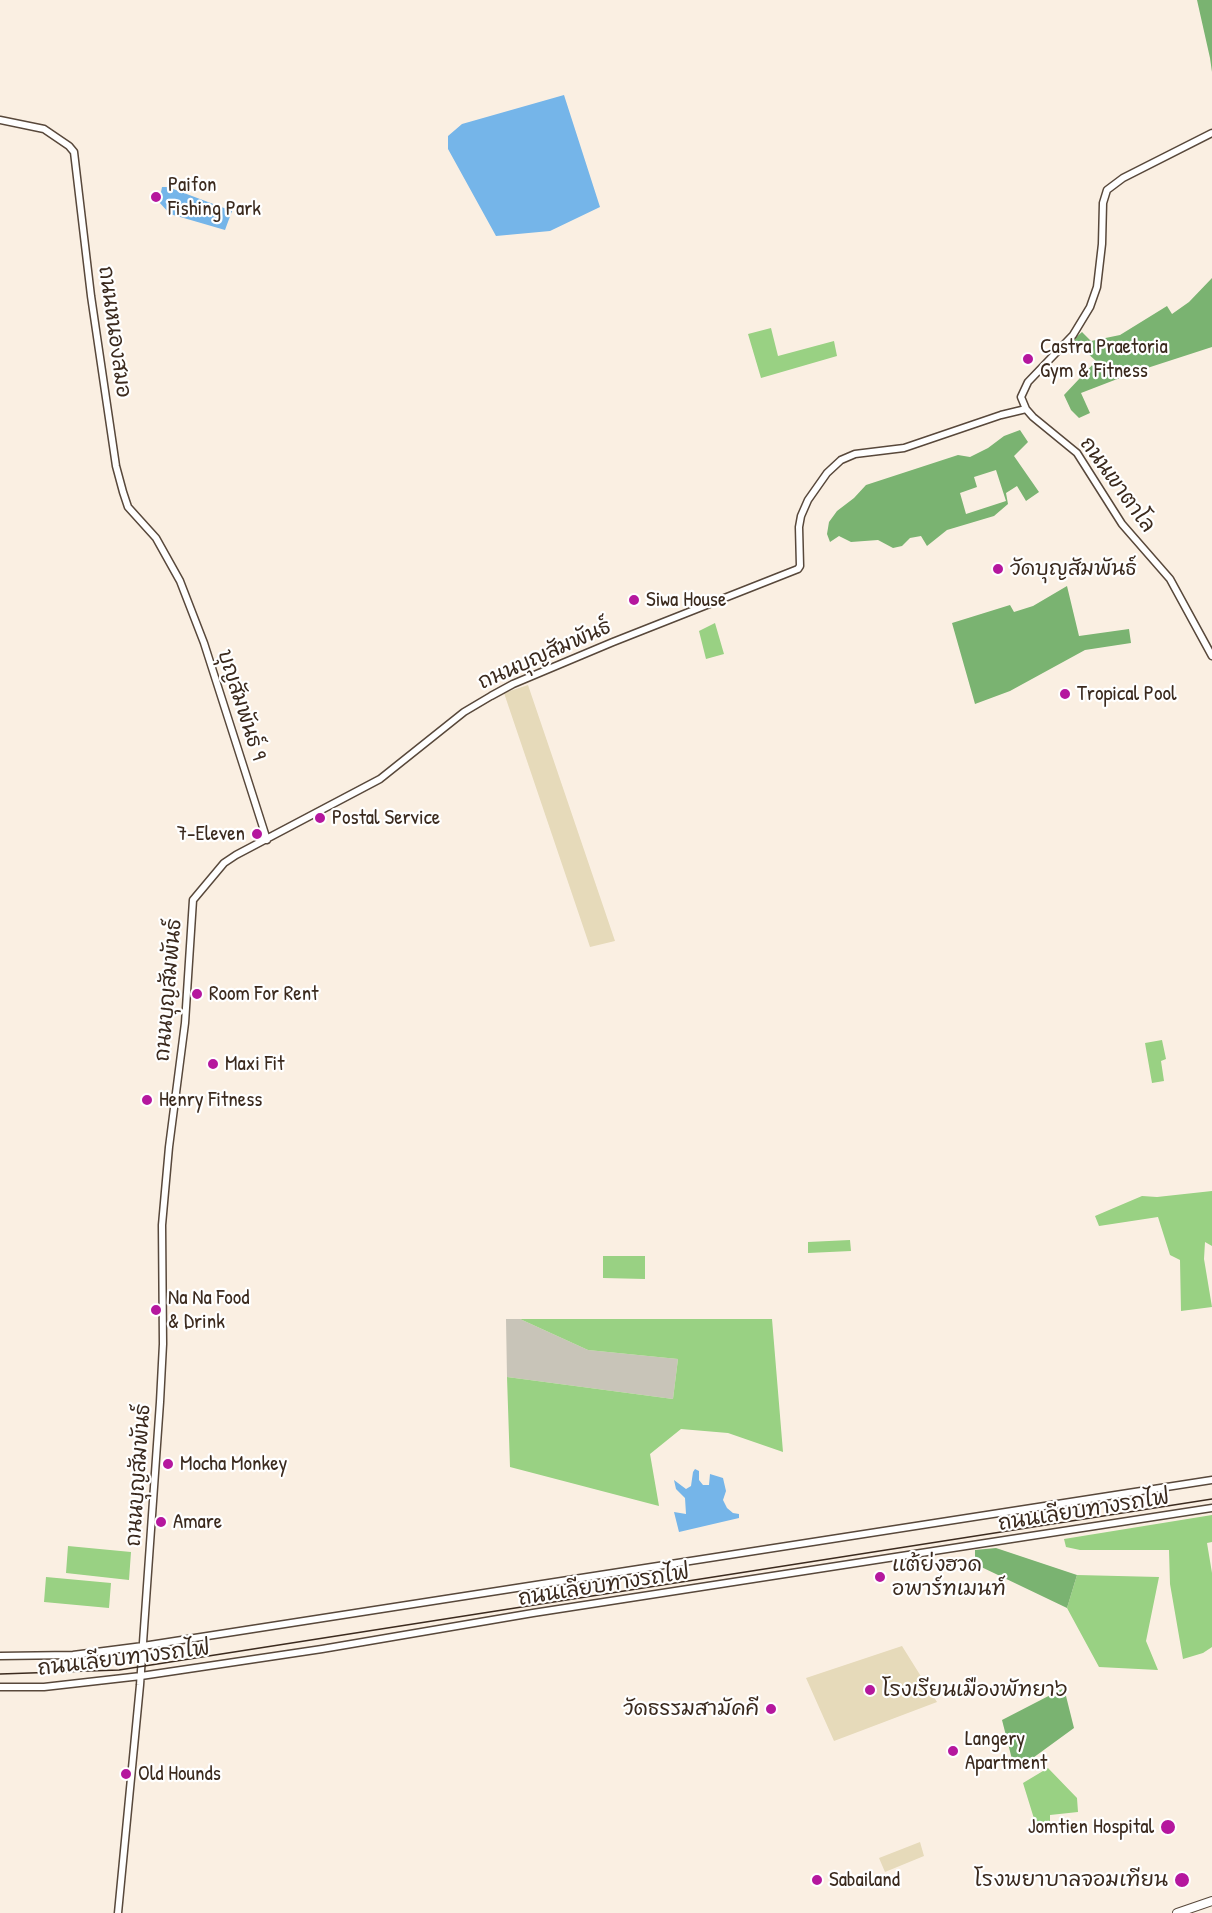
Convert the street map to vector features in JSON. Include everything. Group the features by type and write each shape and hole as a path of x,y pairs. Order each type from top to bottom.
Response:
{"highway":[{"path":"1178,1913 1212,1901"}],"street":[{"name":"ถนนหนองสมอ","path":"0,120 44,129 74,152 91,296 119,480 128,507 156,538 180,581"},
{"path":"1026,409 1021,397 1028,382 1073,335 1090,307 1097,287 1102,244 1102,203 1107,190 1115,183 1212,133"},
{"name":"ถนนเขาตาโล","path":"1026,409 1077,453 1122,524 1170,579 1212,656"},
{"name":"ถนนบุญสัมพันธ์","path":"118,1913 141,1677 161,1376 162,1225 168,1152 185,1023 193,900 224,863 380,779 464,712 501,690 613,642 798,569 800,566 801,516 808,500 827,473 841,459 855,454 913,446 1026,409"},
{"name":"บุญสัมพันธ์ 9","path":"180,581 204,643 267,840"},
{"name":"ถนนเลียบทางรถไฟ","path":"0,1656 73,1655 143,1647 1212,1480"},
{"name":"ถนนเลียบทางรถไฟ","path":"0,1688 59,1686 141,1677 533,1613 1212,1508"}],"shaded area":[{"path":"528,685 615,941 590,947 504,693"},
{"path":"506,1319 520,1319 588,1350 678,1359 673,1399 507,1377"},
{"name":"โรงเรียนเมืองพัทยา๖","path":"902,1646 937,1702 834,1741 806,1678"},
{"path":"920,1842 924,1856 885,1872 879,1858"}],"green space":[{"path":"1197,0 1212,0 1212,72 1210,58"},
{"path":"1212,278 1212,347 1138,371 1081,393 1090,413 1079,418 1071,410 1064,395 1096,361 1073,340 1082,332 1091,341 1120,335 1167,306 1172,314 1189,302"},
{"path":"771,328 778,356 834,341 837,356 761,378 748,334"},
{"path":"1020,430 1028,442 1014,456 1039,492 1026,501 1017,486 1006,493 1008,504 994,516 947,530 927,546 921,536 910,538 902,546 893,548 878,540 851,542 839,536 830,542 827,534 829,522 837,511 866,485 958,455 970,457 988,448 1004,436","holes":["996,470 1006,501 966,514 960,493 977,487 974,477"]},
{"path":"1067,586 1079,636 1129,629 1131,643 1085,650 1010,691 975,704 952,623 1010,605 1014,612 1033,606"},
{"path":"715,623 724,654 706,659 699,631"},
{"path":"1162,1040 1166,1059 1161,1061 1164,1081 1152,1083 1145,1043"},
{"path":"1212,1191 1212,1246 1205,1242 1204,1259 1212,1307 1181,1311 1180,1260 1170,1255 1158,1217 1099,1226 1095,1216 1142,1196 1157,1197"},
{"path":"850,1240 851,1251 808,1253 808,1242"},
{"path":"603,1256 645,1256 645,1279 603,1278"},
{"path":"520,1319 772,1319 783,1452 728,1433 681,1429 650,1454 659,1506 510,1467 507,1377 673,1399 678,1359 588,1350"},
{"path":"1212,1515 1212,1542 1207,1543 1212,1573 1212,1647 1203,1653 1183,1659 1170,1584 1169,1550 1080,1550 1066,1547 1064,1539"},
{"path":"68,1546 131,1552 129,1580 66,1573"},
{"path":"996,1548 1077,1575 1067,1608 975,1564 975,1550"},
{"path":"1077,1575 1159,1577 1146,1641 1158,1670 1099,1667 1067,1608"},
{"path":"46,1577 111,1583 109,1608 44,1602"},
{"path":"1064,1688 1074,1728 1015,1771 1002,1720"},
{"path":"1048,1768 1077,1798 1078,1812 1050,1815 1050,1823 1036,1825 1023,1783"}],"water":[{"path":"564,95 600,207 550,231 496,236 448,149 448,136 462,124"},
{"path":"162,187 168,187 232,211 225,230 170,214 159,202"},
{"path":"695,1469 699,1471 699,1480 703,1485 709,1485 710,1474 723,1478 726,1491 723,1500 727,1508 739,1514 739,1518 679,1532 674,1512 686,1514 685,1498 676,1489 674,1480 686,1489 691,1486"}],"railway":[{"path":"0,1674 119,1670 1212,1499"}],"place":[{"name":"Paifon Fishing Park","path":"156,197"},
{"name":"Castra Praetoria Gym & Fitness","path":"1028,359"},
{"name":"วัดบุญสัมพันธ์","path":"998,569"},
{"name":"Siwa House","path":"634,600"},
{"name":"Tropical Pool","path":"1065,694"},
{"name":"Postal Service","path":"320,818"},
{"name":"7-Eleven","path":"257,834"},
{"name":"Room For Rent","path":"197,994"},
{"name":"Maxi Fit","path":"213,1064"},
{"name":"Henry Fitness","path":"147,1100"},
{"name":"Na Na Food & Drink","path":"156,1310"},
{"name":"Mocha Monkey","path":"168,1464"},
{"name":"Amare","path":"161,1522"},
{"name":"แต้ย่งฮวด อพาร์ทเมนท์","path":"880,1577"},
{"name":"โรงเรียนเมืองพัทยา๖","path":"870,1690"},
{"name":"วัดธรรมสามัคคี","path":"771,1709"},
{"name":"Langery Apartment","path":"953,1751"},
{"name":"Old Hounds","path":"126,1774"},
{"name":"Jomtien Hospital","path":"1168,1827"},
{"name":"Sabailand","path":"817,1880"},
{"name":"โรงพยาบาลจอมเทียน","path":"1182,1880"}]}
